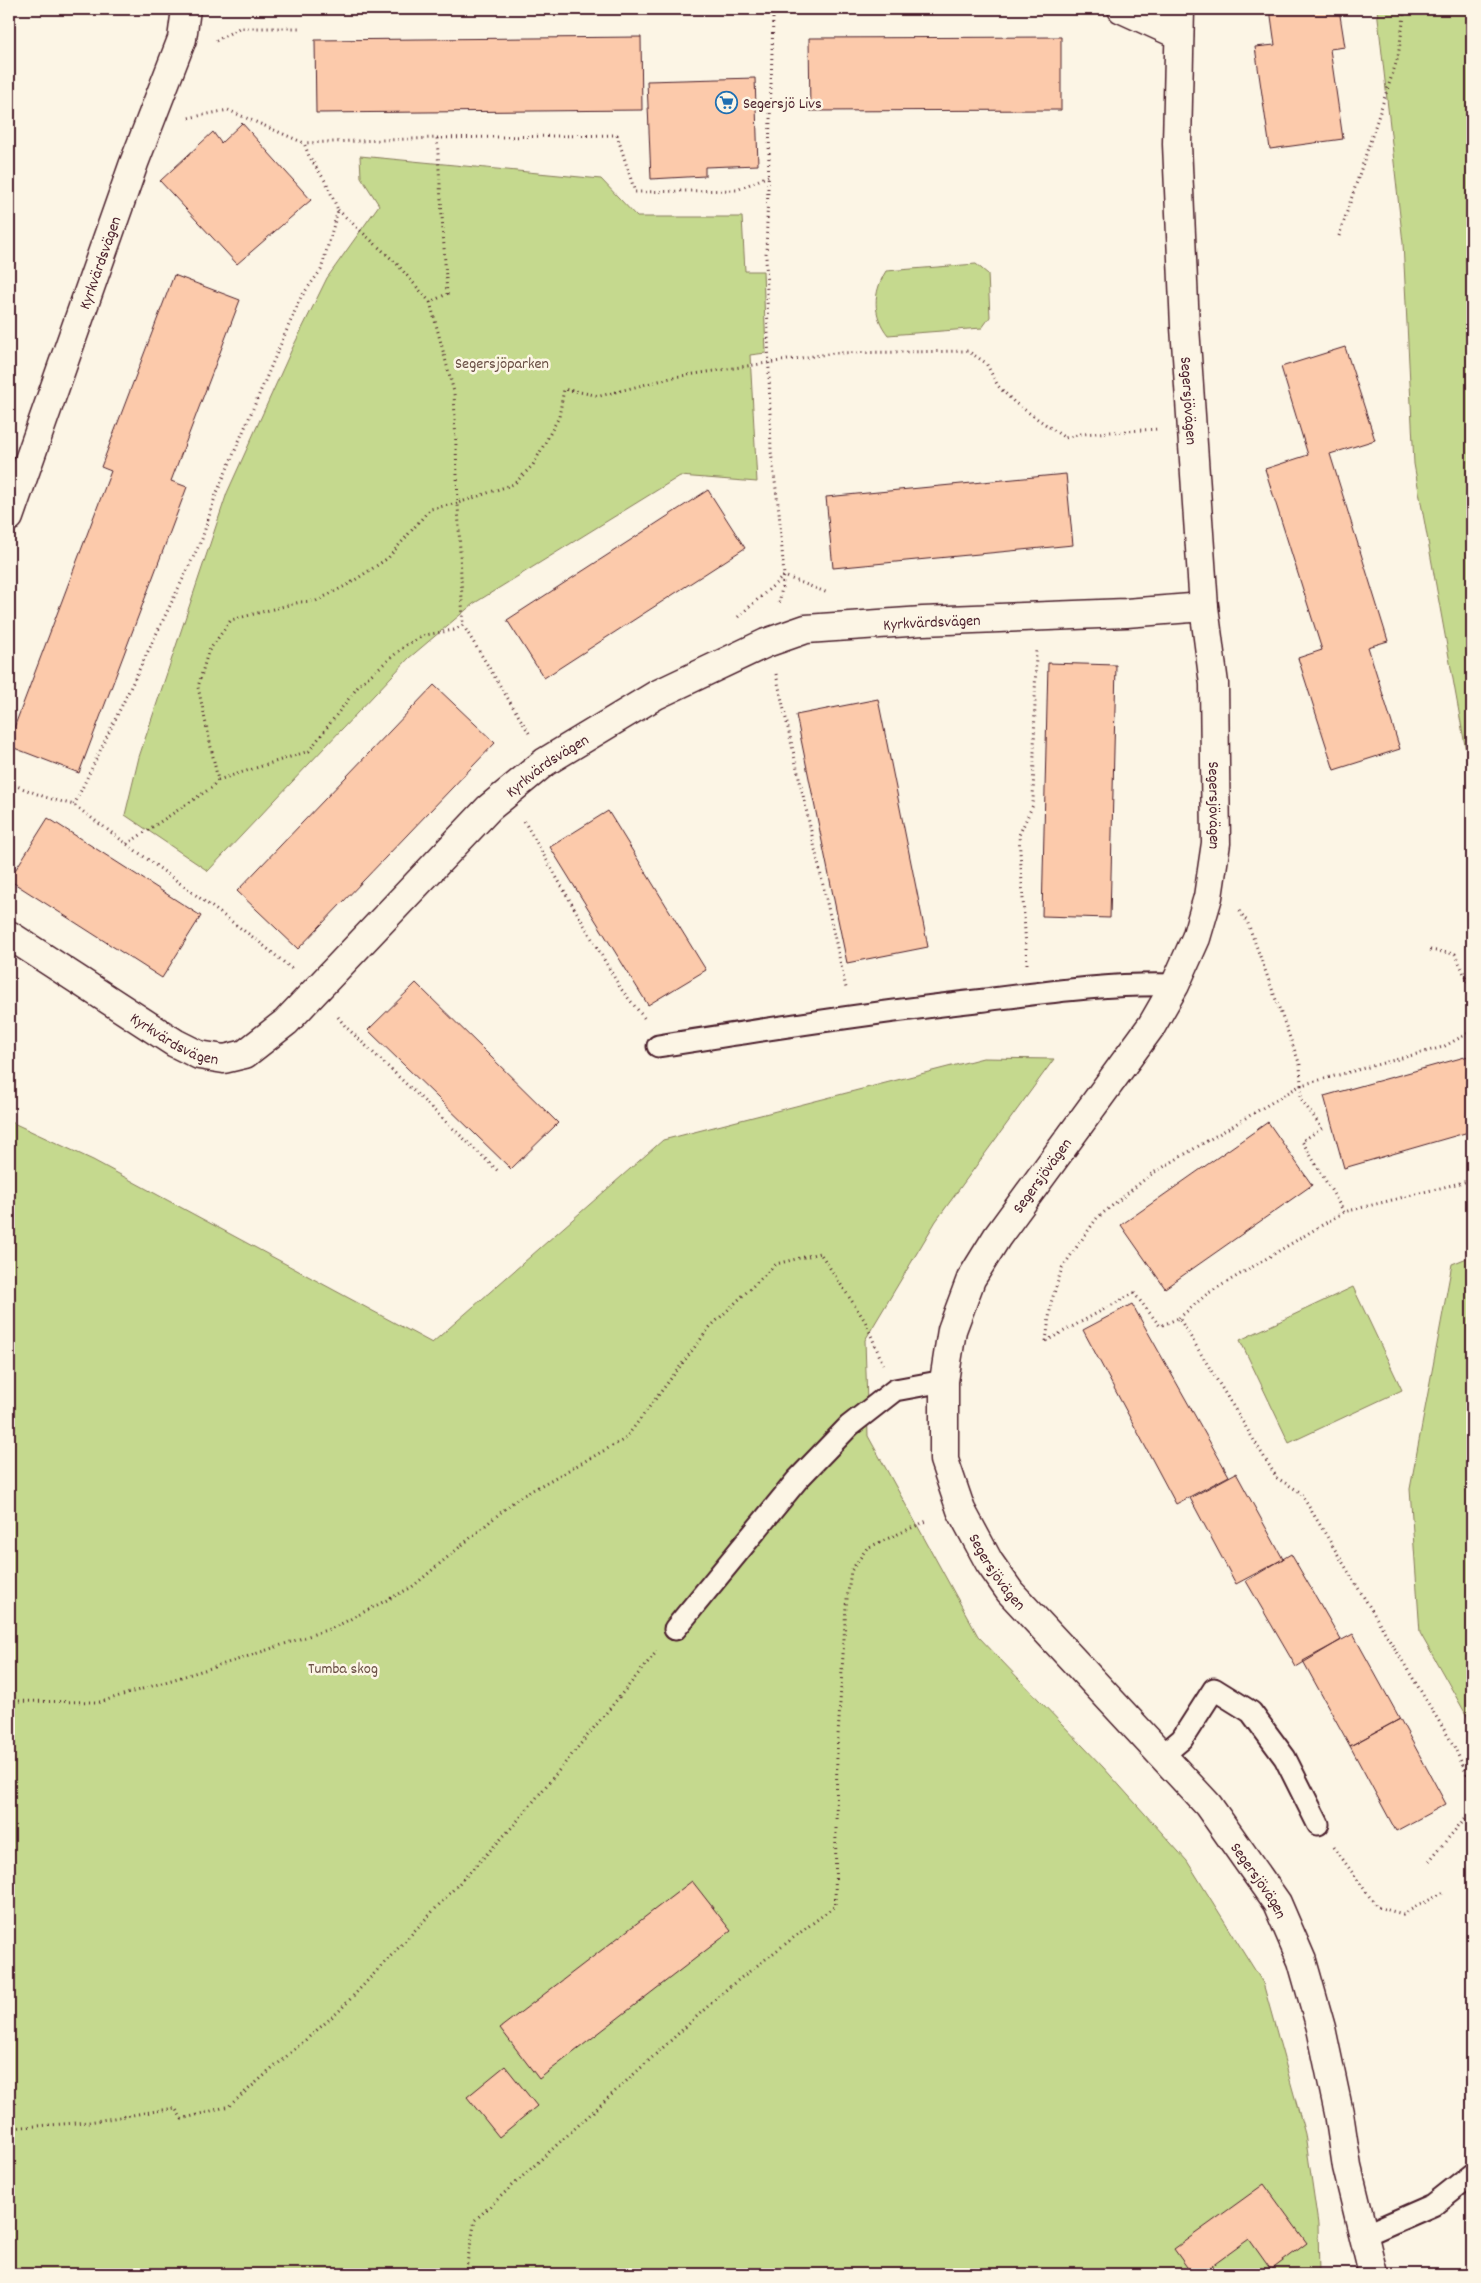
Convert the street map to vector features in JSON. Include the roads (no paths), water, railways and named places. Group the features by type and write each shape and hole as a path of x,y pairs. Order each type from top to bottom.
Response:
{"street":[{"name":"Kyrkvärdsvägen","path":"9,517 134,163 182,39 186,9"},
{"name":"Segersjövägen","path":"1122,9 1180,22 1177,144 1185,327 1204,607 1214,684 1216,843 1206,905 1196,938 1175,985 1152,1025 1030,1189 971,1279 952,1330 944,1381 944,1460 962,1510 988,1562 1010,1592 1208,1805 1253,1866 1277,1903 1298,1952 1321,2028 1339,2113 1347,2167 1362,2236 1373,2274"},
{"name":"Kyrkvärdsvägen","path":"9,934 175,1043 199,1055 224,1059 245,1054 286,1022 489,808 544,762 656,695 772,641 806,630 923,621 1035,617 1204,607"}],"lane":[{"path":"658,1046 852,1015 1145,984 1175,985"},
{"path":"675,1629 797,1480 849,1426 895,1390 944,1381"},
{"path":"1163,1755 1182,1739 1214,1689 1251,1712 1286,1758 1318,1824"},
{"path":"1362,2236 1433,2204 1472,2174"}],"place":[{"name":"Segersjö Livs","path":"727,102"}],"park label":[{"name":"Segersjöparken","path":"502,362"},
{"name":"Tumba skog","path":"343,1667"}]}
